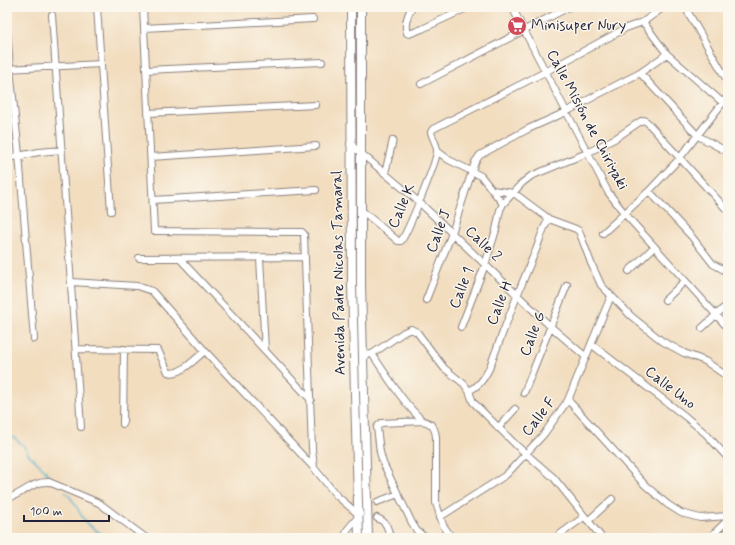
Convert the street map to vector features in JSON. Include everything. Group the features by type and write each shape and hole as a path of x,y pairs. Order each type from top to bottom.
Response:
{"street":[{"path":"97,7 111,211"},
{"path":"143,7 154,231 302,232 304,234 314,468"},
{"name":"Avenida Padre Nicolas Tamaral","path":"351,7 350,144 352,285 359,538"},
{"name":"Avenida Padre Nicolas Tamaral","path":"360,7 360,210 368,538"},
{"path":"412,7 408,14 405,29 406,33 409,34 469,7"},
{"name":"Calle Misión de Chiriyaki","path":"512,7 608,192 654,247 728,328"},
{"path":"421,84 569,7"},
{"path":"503,204 481,176 473,170 449,160 437,151 431,132 433,129 545,72 626,28 643,22 664,7"},
{"path":"685,7 728,82"},
{"path":"52,15 81,427"},
{"path":"144,28 312,19"},
{"path":"643,22 667,54 722,102"},
{"path":"7,30 8,69 19,155 34,339"},
{"name":"Calle J","path":"426,300 452,233 475,162 480,155 487,150 566,112 640,73 667,54"},
{"path":"146,70 322,62"},
{"path":"8,69 101,64"},
{"path":"640,73 698,136 728,152"},
{"path":"603,233 649,191 680,159 728,96"},
{"path":"148,113 316,105"},
{"name":"Calle 1","path":"460,326 485,265 496,230 500,210 503,204 522,183 531,176 587,153 616,138 641,120 644,120 680,159"},
{"path":"384,173 393,140"},
{"name":"Calle 2","path":"350,144 419,202 550,326 586,357"},
{"path":"150,157 316,146"},
{"path":"7,158 19,155 62,150"},
{"name":"Calle K","path":"360,210 398,241 401,241 419,202 437,151"},
{"path":"680,159 728,212"},
{"path":"153,200 316,190"},
{"path":"492,190 514,193 549,219 571,226 579,231 601,285 631,316 662,341 684,353 705,361 728,377"},
{"path":"649,191 692,237 713,264 728,272"},
{"name":"Calle H","path":"469,391 476,387 485,377 489,369 516,294 539,242 544,226 549,219"},
{"path":"629,271 654,247"},
{"path":"138,258 305,257"},
{"path":"180,258 311,400"},
{"path":"260,258 265,350"},
{"path":"665,300 685,281"},
{"path":"71,282 137,286 152,291 205,351 314,468 336,496 358,515"},
{"name":"Calle G","path":"524,393 567,285"},
{"name":"Calle F","path":"440,517 506,475 544,434 568,400 611,296"},
{"path":"702,328 728,304"},
{"path":"363,355 372,354 404,332 411,329 417,332 444,368 464,384 469,391 473,402 498,428 554,478 602,538"},
{"name":"Calle Uno","path":"591,344 686,417 706,434 728,458"},
{"path":"76,349 158,350 168,372 172,374 182,370 205,351"},
{"path":"123,424 124,349"},
{"path":"372,354 398,393 423,421"},
{"path":"568,400 645,485 667,504 681,513 700,518 728,516"},
{"path":"498,428 516,409"},
{"path":"426,538 417,531 412,523 383,463 377,427 382,423 423,421 429,422 435,429 436,503 443,525 452,538"},
{"path":"7,498 14,497 40,482 49,482 99,503 146,538"},
{"path":"378,502 398,494"},
{"path":"559,535 586,519 612,499"},
{"path":"345,538 347,530 358,515 367,513"},
{"path":"377,518 383,520 388,528 390,538"},
{"path":"709,538 728,520"}],"waterway":[{"path":"7,432 24,446 29,455 43,468 52,480"},
{"path":"65,492 73,501 85,521 95,530 108,538"}],"place":[{"name":"Minisuper Nury","path":"517,26"}]}
